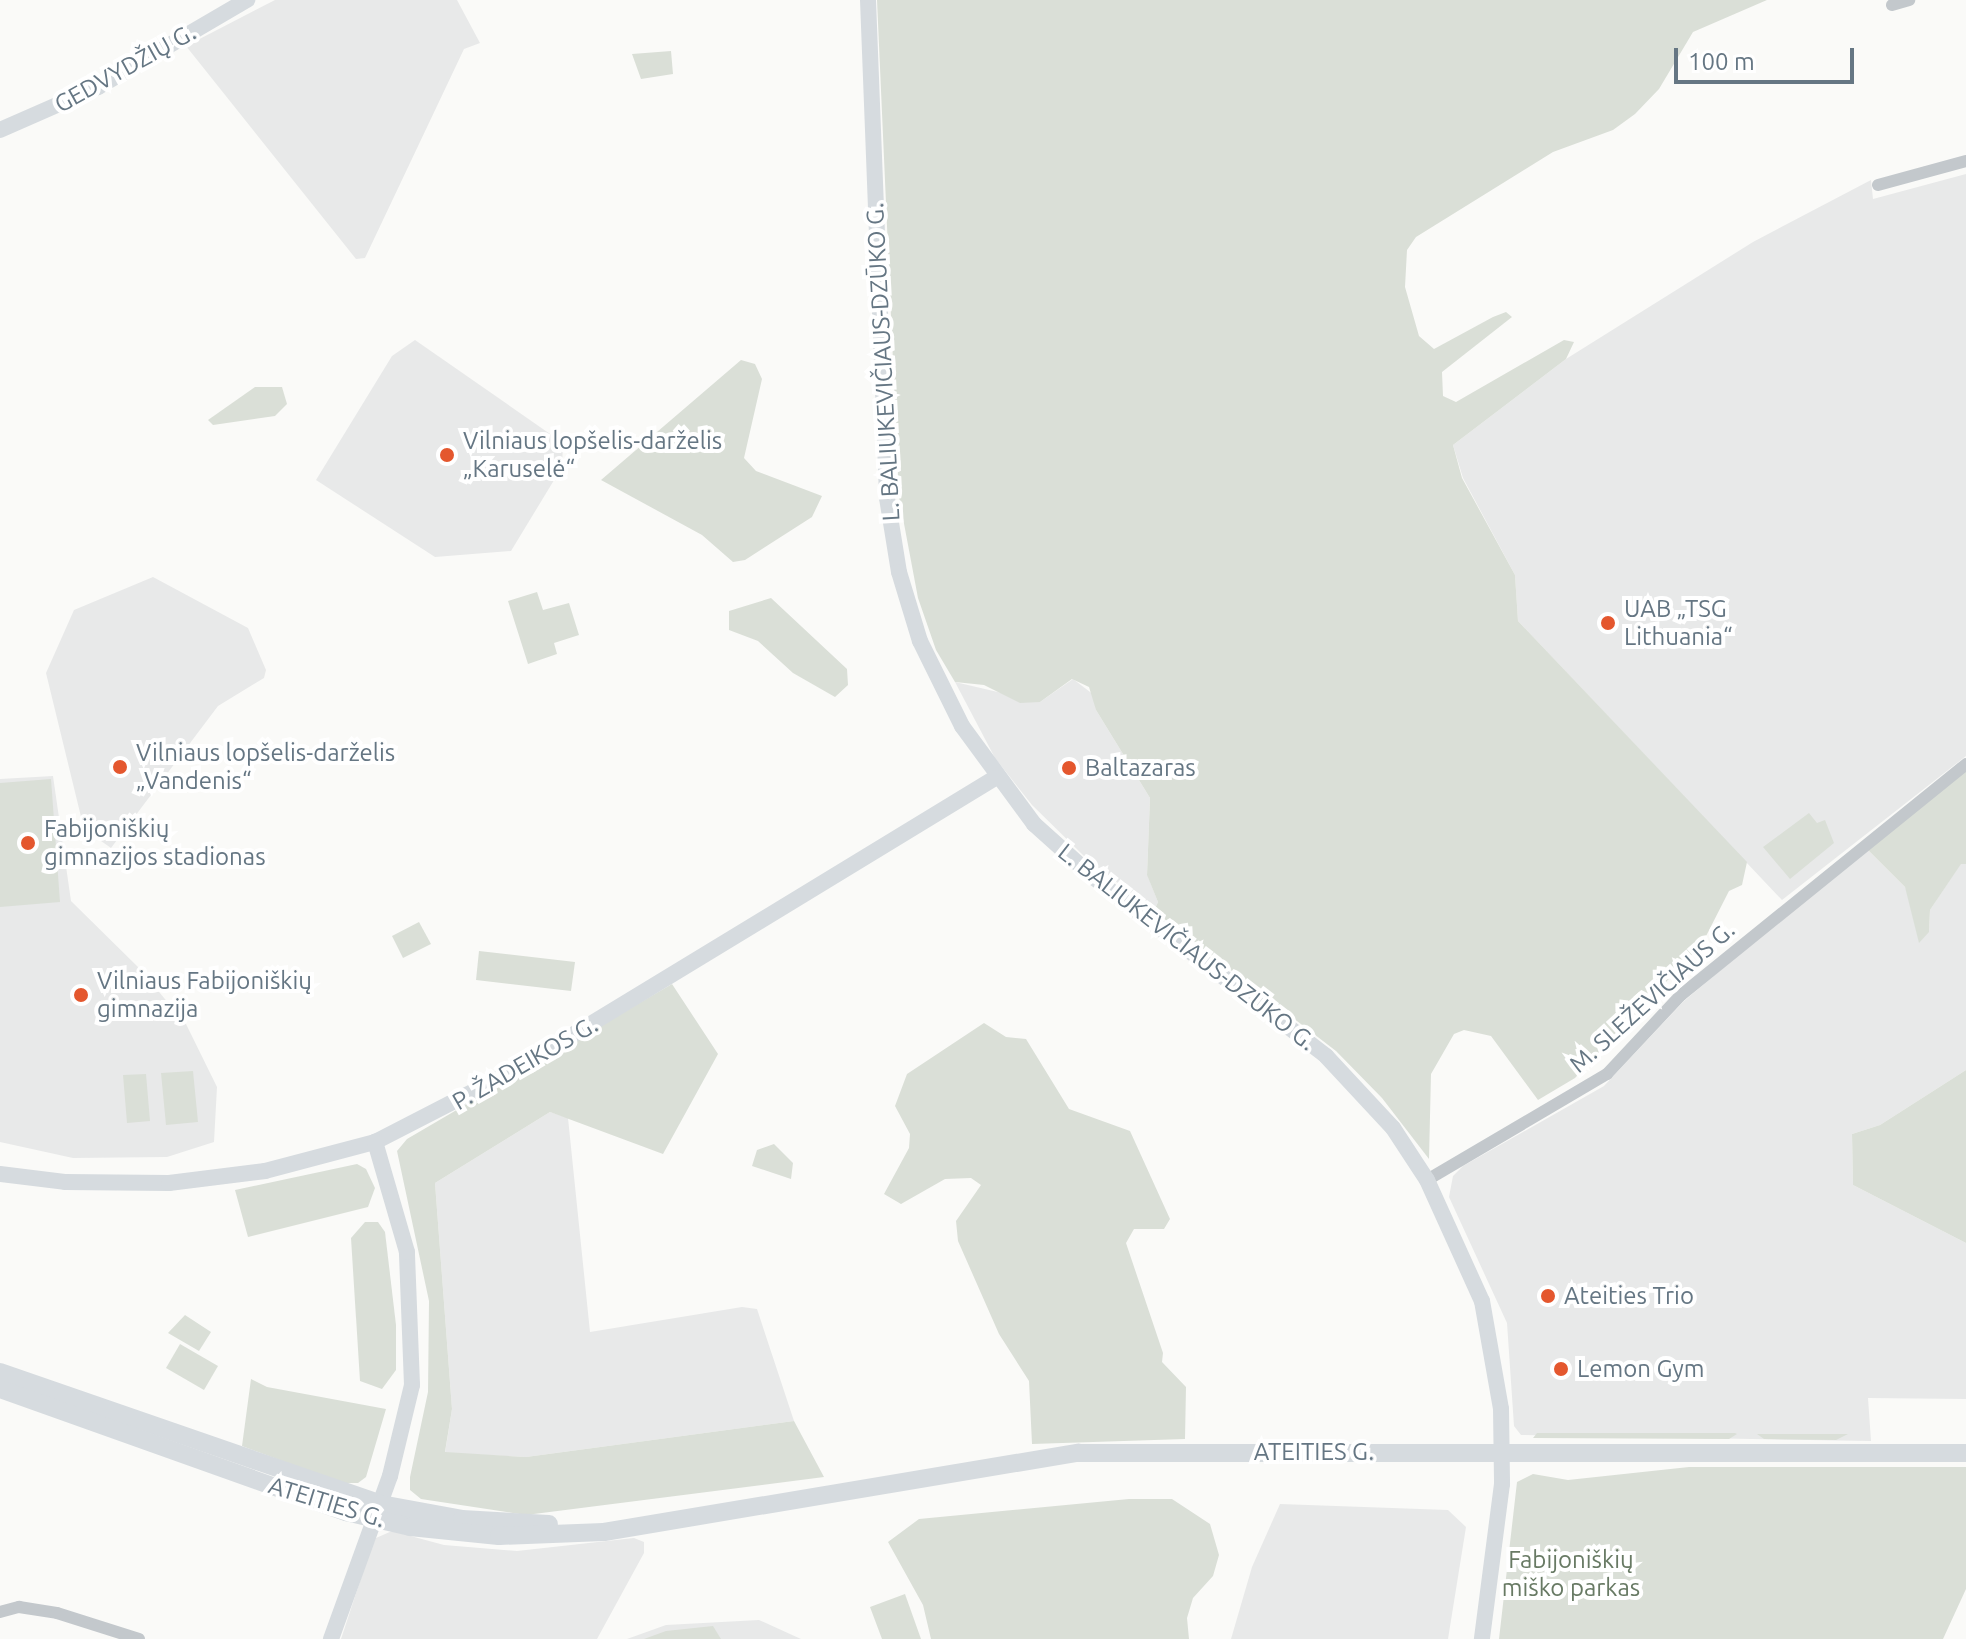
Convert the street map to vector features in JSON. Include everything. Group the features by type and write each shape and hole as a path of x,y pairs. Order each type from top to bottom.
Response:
{"main road":[{"name":"GEDVYDŽIŲ G.","path":"0,130 98,87 247,0"},
{"name":"L. BALIUKEVIČIAUS-DZŪKO G.","path":"868,0 885,459 892,534 909,606 935,680 995,778 1034,824 1093,877 1326,1056 1385,1119 1427,1180 1482,1301 1503,1455 1482,1639"},
{"name":"P. ŽADEIKOS G.","path":"0,1174 65,1182 169,1183 265,1171 375,1142 515,1070 995,778"},
{"path":"331,1639 378,1512 409,1405 414,1341 407,1252 375,1142"},
{"name":"ATEITIES G.","path":"0,1372 378,1512"},
{"name":"ATEITIES G.","path":"0,1389 378,1512 461,1534 539,1536 604,1532 667,1517 1078,1453 1966,1453"}],"street":[{"path":"1892,5 1909,0"},
{"path":"1878,185 1966,161"},
{"name":"M. SLEŽEVIČIAUS G.","path":"1427,1180 1607,1074 1681,995 1966,764"},
{"path":"0,1612 19,1607 57,1613 139,1639"}],"shaded area":[{"path":"275,0 457,0 480,43 464,49 365,258 356,259 186,46"},
{"path":"1966,174 1966,756 1782,900 1518,621 1515,575 1463,478 1453,445 1566,359 1753,242 1871,180 1873,199"},
{"name":"Vilniaus lopšelis-darželis „Karuselė“","path":"415,340 563,443 562,467 511,551 435,557 316,480 392,356"},
{"name":"Vilniaus lopšelis-darželis „Vandenis“","path":"153,577 248,628 266,670 264,678 218,706 111,848 84,829 46,673 74,610"},
{"path":"1073,679 1094,695 1096,710 1150,798 1147,874 1158,902 1154,911 1087,859 1032,805 995,758 955,682 1040,702"},
{"name":"Vilniaus Fabijoniškių gimnazija","path":"53,776 71,901 138,967 186,1024 217,1087 214,1142 167,1157 73,1158 0,1142 0,779"},
{"path":"1866,848 1905,887 1929,932 1930,910 1961,863 1966,864 1966,1070 1880,1125 1852,1134 1853,1185 1966,1243 1966,1399 1868,1398 1871,1441 1521,1435 1514,1426 1507,1323 1449,1197 1453,1176 1463,1166 1604,1086 1684,1001"},
{"path":"550,1112 568,1118 590,1332 742,1307 757,1309 794,1421 526,1457 445,1453 452,1409 435,1183"},
{"path":"1280,1504 1448,1510 1466,1527 1448,1639 1231,1639 1252,1567"},
{"path":"392,1531 444,1545 517,1551 634,1538 644,1542 644,1553 597,1639 341,1639 371,1548 376,1538"},
{"path":"759,1620 801,1639 627,1639 666,1625"}],"green space":[{"path":"877,0 1767,0 1693,32 1659,89 1635,114 1613,130 1553,152 1416,237 1407,250 1405,287 1419,336 1434,349 1493,317 1506,312 1512,317 1442,372 1443,396 1456,402 1564,340 1574,342 1566,359 1453,445 1462,478 1515,575 1518,621 1747,862 1742,885 1729,891 1702,944 1575,1078 1538,1100 1491,1036 1464,1030 1454,1034 1431,1074 1429,1159 1382,1098 1336,1051 1154,911 1158,902 1147,875 1150,798 1096,710 1089,687 1072,679 1040,702 1020,703 984,685 955,682 936,650 918,598 899,497"},
{"path":"671,51 673,74 641,79 632,54"},
{"path":"741,360 755,364 762,379 744,458 756,471 822,496 812,517 745,560 733,562 702,535 601,480"},
{"path":"255,387 282,387 287,404 275,416 213,425 208,420"},
{"path":"537,592 543,610 569,603 579,635 554,643 557,654 528,664 508,601"},
{"path":"771,598 847,669 848,685 835,697 793,673 758,641 729,630 729,611"},
{"path":"1966,770 1966,864 1961,864 1930,910 1929,932 1919,943 1905,887 1866,848"},
{"name":"Fabijoniškių gimnazijos stadionas","path":"51,779 60,902 0,907 0,783"},
{"path":"1809,813 1817,823 1825,820 1834,843 1790,879 1763,847"},
{"path":"419,922 431,944 403,958 392,936"},
{"path":"479,951 575,962 571,991 476,980"},
{"path":"672,984 718,1054 663,1154 550,1112 435,1183 452,1409 445,1452 526,1457 794,1421 824,1477 526,1515 421,1499 410,1490 410,1477 428,1392 429,1301 397,1151 407,1139"},
{"path":"984,1023 1006,1037 1026,1039 1069,1109 1130,1131 1170,1219 1164,1229 1134,1229 1126,1243 1163,1353 1162,1362 1186,1387 1185,1439 1032,1444 1029,1381 999,1334 958,1241 956,1221 981,1185 971,1178 945,1179 901,1204 884,1194 909,1148 910,1134 895,1106 907,1074"},
{"path":"1966,1070 1966,1243 1853,1185 1852,1134 1880,1125"},
{"path":"193,1071 198,1122 166,1125 161,1073"},
{"path":"146,1074 150,1121 127,1123 123,1075"},
{"path":"774,1144 793,1163 791,1179 752,1166 757,1150"},
{"path":"357,1164 366,1169 375,1188 368,1207 248,1237 235,1190"},
{"path":"365,1222 378,1222 385,1232 396,1325 396,1370 382,1389 360,1381 351,1238"},
{"path":"185,1315 211,1332 199,1351 168,1333"},
{"path":"180,1344 218,1366 204,1390 166,1368"},
{"path":"251,1379 267,1387 386,1409 366,1477 358,1483 342,1483 242,1446"},
{"path":"1537,1433 1737,1434 1729,1439 1533,1438"},
{"path":"1757,1434 1848,1434 1836,1440 1764,1439"},
{"name":"Fabijoniškių miško parkas","path":"1689,1467 1966,1467 1966,1589 1943,1639 1499,1639 1517,1482 1533,1474 1568,1480"},
{"path":"1129,1499 1172,1499 1210,1524 1219,1555 1213,1576 1193,1598 1187,1618 1189,1639 931,1639 923,1605 888,1542 919,1519"},
{"path":"905,1594 921,1639 882,1639 870,1607"},
{"path":"713,1626 721,1639 644,1639 666,1631"}],"place":[{"name":"Vilniaus lopšelis-darželis „Karuselė“","path":"447,455"},
{"name":"UAB „TSG Lithuania“","path":"1608,623"},
{"name":"Vilniaus lopšelis-darželis „Vandenis“","path":"120,767"},
{"name":"Baltazaras","path":"1069,768"},
{"name":"Fabijoniškių gimnazijos stadionas","path":"28,843"},
{"name":"Vilniaus Fabijoniškių gimnazija","path":"81,995"},
{"name":"Ateities Trio","path":"1548,1296"},
{"name":"Lemon Gym","path":"1561,1369"}]}
